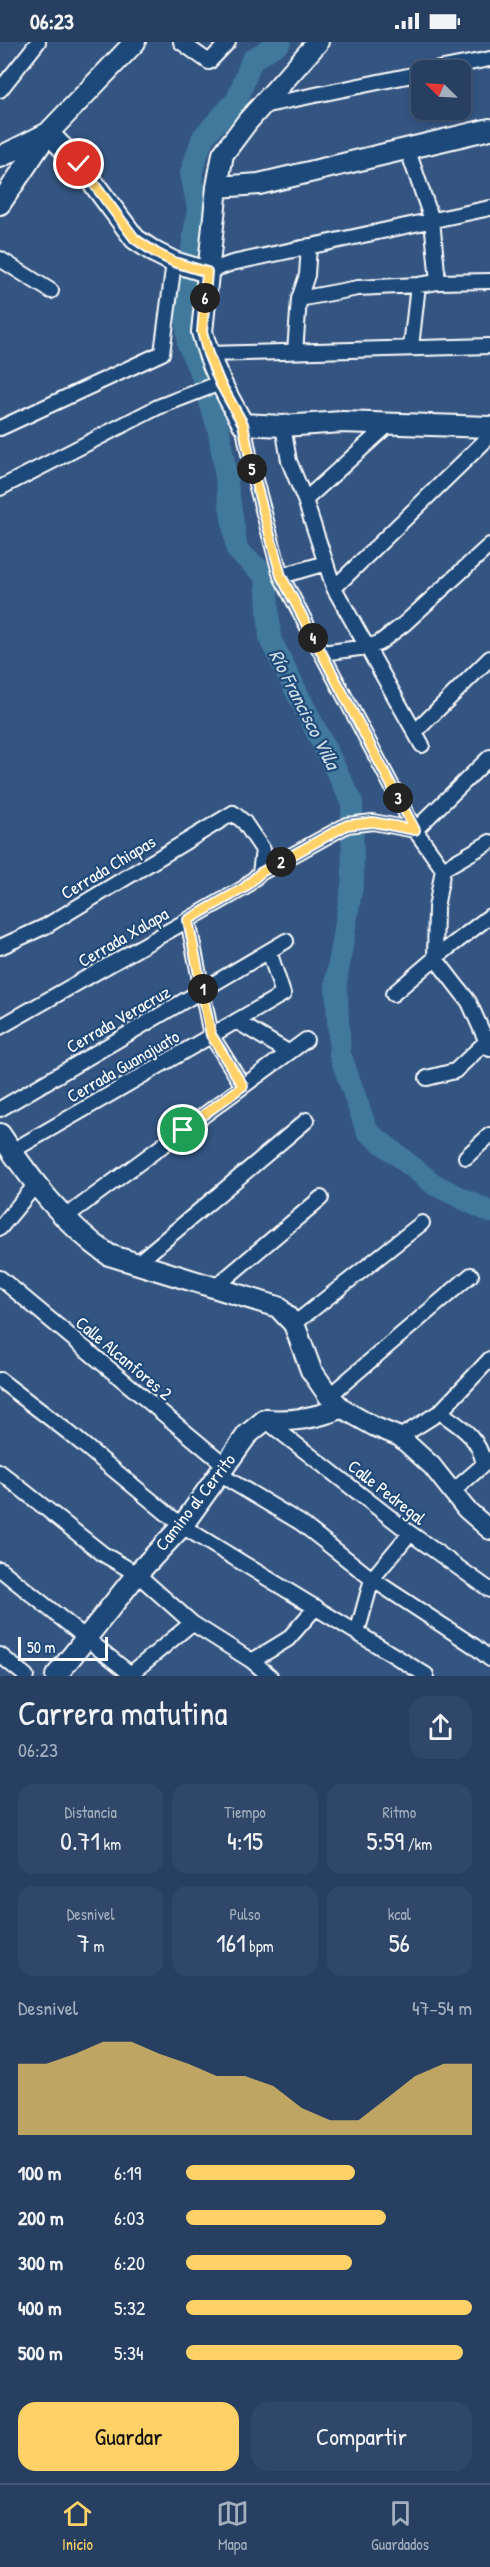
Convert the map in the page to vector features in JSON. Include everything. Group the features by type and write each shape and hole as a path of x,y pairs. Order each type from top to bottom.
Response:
{"main road":[{"path":"0,204 48,133 135,42"},
{"path":"318,42 247,122 223,154 217,187 202,332 220,383 243,424 283,426 342,422 490,427"},
{"path":"217,187 259,184 490,129"},
{"path":"0,157 48,133"},
{"path":"48,133 79,164 135,239 174,262 207,272"},
{"path":"0,1134 64,1218 87,1240 109,1255 135,1265 278,1307 294,1324 311,1370 335,1402 318,1417 292,1422 264,1420"},
{"name":"Camino al Cerrito","path":"56,1676 137,1574 182,1526 247,1435 264,1420"}],"street":[{"path":"0,90 38,42"},
{"path":"181,42 209,63 228,42"},
{"path":"471,63 490,59"},
{"path":"262,106 411,75"},
{"path":"407,148 432,220 438,282"},
{"path":"207,272 232,263 490,208"},
{"path":"295,352 299,299 308,275 309,246"},
{"path":"0,259 51,291"},
{"path":"0,428 162,353 174,262"},
{"path":"299,299 358,288 490,281"},
{"path":"411,347 418,285"},
{"path":"208,354 490,346"},
{"path":"0,488 158,406 220,383"},
{"path":"243,424 252,469 281,576 415,830 443,869 436,908 435,958 469,1002 489,1043 454,1071 427,1078"},
{"path":"304,500 388,425"},
{"path":"283,426 289,461 334,588 418,738 490,658"},
{"path":"334,588 490,436"},
{"path":"322,653 366,648 379,643 404,624 490,545"},
{"path":"281,576 326,563"},
{"path":"415,830 490,757"},
{"name":"Cerrada Chiapas","path":"0,947 46,926 233,813 244,822 262,850 260,873"},
{"name":"Cerrada Xalapa","path":"0,1028 244,888 260,873 347,825 373,822 415,830"},
{"path":"443,869 490,842"},
{"path":"393,994 490,916"},
{"path":"188,920 211,1035 243,1086"},
{"name":"Cerrada Veracruz","path":"0,1109 286,941"},
{"name":"Cerrada Guanajuato","path":"12,1151 284,994 270,951"},
{"path":"236,1021 288,1053"},
{"path":"64,1218 306,1040"},
{"path":"135,1265 307,1120"},
{"path":"466,1157 490,1135"},
{"path":"0,1228 37,1183"},
{"path":"213,1289 321,1198"},
{"path":"294,1324 422,1222"},
{"path":"471,1275 335,1402 373,1426 400,1437 432,1466 452,1493 490,1530"},
{"name":"Calle Alcanfores 2","path":"0,1278 222,1470 301,1523 372,1580 474,1646 490,1659"},
{"path":"400,1437 440,1412 490,1359"},
{"path":"0,1380 68,1432 182,1526 426,1675"},
{"path":"440,1412 462,1428 480,1446 487,1462 452,1493"},
{"name":"Calle Pedregal","path":"264,1420 410,1533 490,1590"},
{"path":"0,1472 103,1554 137,1574 192,1623 252,1661 270,1676"},
{"path":"357,1633 372,1580 410,1533"},
{"path":"0,1569 86,1636 131,1675 192,1623"},
{"path":"252,1661 288,1639 315,1606"},
{"path":"0,1655 26,1676"}],"waterway":[{"name":"Río Francisco Villa","path":"280,42 252,60 237,100 203,137 191,173 198,209 185,293 188,344 202,376 219,431 237,550 266,576 270,639 352,802 353,880 336,982 340,1054 367,1131 435,1185 490,1212"}],"route":[{"path":"79,164 135,239 174,262 207,272 202,332 220,383 243,424 252,469 281,576 415,830 373,822 347,825 260,873 244,888 188,920 211,1035 243,1086 183,1130"}]}
